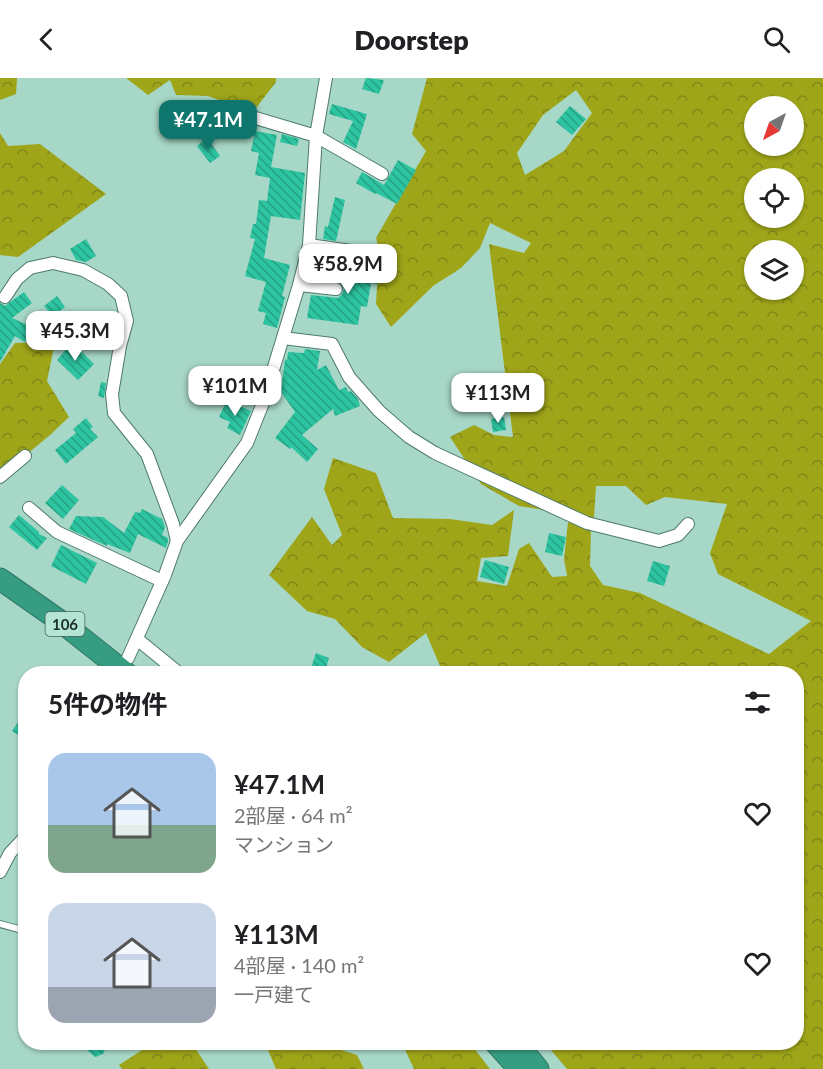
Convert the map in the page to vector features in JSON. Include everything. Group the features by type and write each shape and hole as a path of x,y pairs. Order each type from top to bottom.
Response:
{"highway":[{"name":"106","path":"0,579 128,666"},
{"name":"106","path":"0,597 50,630 95,666"},
{"path":"502,1050 519,1069"},
{"path":"523,1050 538,1069"}],"street":[{"path":"128,666 177,541 247,443 263,403 309,245 316,136 326,78"},
{"path":"224,114 234,124 252,117 316,136 382,174"},
{"path":"309,245 365,253"},
{"path":"5,297 17,279 30,268 53,263 83,270 108,284 122,296 127,321 120,346 112,394 114,413 147,454 177,541"},
{"path":"299,285 336,289"},
{"path":"283,338 332,344 349,377 380,411 409,437 435,453 492,478 506,487 587,523 659,541 678,535 688,524"},
{"path":"0,477 25,456"},
{"path":"29,508 57,532 162,581"},
{"path":"137,639 170,666"},
{"path":"0,872 10,852 18,844"}],"lane":[{"path":"93,344 104,342 120,346"},
{"path":"0,924 18,929"}],"green space":[{"path":"0,78 17,78 16,94 0,100"},
{"path":"126,78 276,78 276,82 253,112 208,96 176,95 170,80 148,95"},
{"path":"427,78 823,78 823,1069 567,1069 551,1050 804,1050 804,666 440,666 426,633 389,662 362,647 335,619 307,611 269,575 312,517 332,545 342,535 324,489 333,458 376,473 393,518 450,519 492,525 514,510 508,556 481,558 477,581 507,586 519,549 529,543 552,577 567,576 564,559 568,522 591,529 590,566 603,585 640,593 769,654 811,621 718,574 710,553 727,504 665,497 646,505 626,486 596,486 594,518 519,506 481,484 450,437 474,425 494,435 513,437 489,244 524,253 531,243 490,223 480,248 461,268 433,286 391,327 376,304 379,250 376,238 426,151 412,134","holes":["576,90 592,113 564,151 525,175 517,153 543,115"]},
{"path":"0,133 8,146 40,144 106,194 18,257 0,255"},
{"path":"55,342 47,381 69,417 0,476 0,364 15,343"},
{"path":"142,1050 196,1050 209,1069 122,1069 119,1065"},
{"path":"268,1050 341,1050 357,1055 364,1069 276,1069"},
{"path":"405,1050 475,1050 490,1069 414,1069"}],"building":[{"path":"366,78 384,80 379,94 362,89"},
{"path":"332,104 367,114 356,149 343,142 353,121 329,114"},
{"path":"570,106 586,119 572,135 556,122"},
{"path":"205,111 216,127 202,136 191,121"},
{"path":"255,131 277,135 271,167 305,173 300,220 271,216 264,258 290,265 277,328 263,324 266,313 258,311 266,282 245,276 255,239 250,238 253,224 256,224 259,200 267,201 270,178 255,175 259,153 251,151"},
{"path":"282,134 299,139 297,146 280,142"},
{"path":"207,138 220,156 210,163 197,146"},
{"path":"398,160 416,170 397,204 356,183 362,172 384,185"},
{"path":"335,197 345,200 336,241 323,239"},
{"path":"86,239 96,256 86,262 76,260 70,249"},
{"path":"352,260 382,261 378,284 371,283 367,307 361,306 358,325 307,318 311,295 338,298 342,294 344,289 340,282 340,271 350,271"},
{"path":"24,292 32,303 12,318 32,327 25,342 15,336 0,362 0,303 5,306"},
{"path":"57,296 65,307 53,316 44,306"},
{"path":"95,315 104,324 84,344 75,335"},
{"path":"69,346 83,353 94,364 78,380 57,360"},
{"path":"305,349 320,351 317,370 326,365 339,390 346,387 348,392 351,391 358,399 360,406 335,416 333,409 302,435 318,449 307,462 291,447 290,449 275,438 295,412 281,392 285,359 287,360 288,352 304,353"},
{"path":"101,382 106,383 104,398 98,396"},
{"path":"227,400 251,411 240,435 227,428 230,422 219,417"},
{"path":"504,417 506,430 493,432 491,419"},
{"path":"86,418 93,427 90,429 98,437 66,464 55,450 76,433 73,429"},
{"path":"62,485 79,500 63,519 45,503"},
{"path":"142,509 162,519 165,527 162,535 168,538 166,548 138,534 130,553 107,544 107,546 69,529 76,516 103,517 124,533 135,512 140,513"},
{"path":"19,515 39,534 47,538 37,550 9,527"},
{"path":"549,533 566,537 562,556 545,552"},
{"path":"61,545 97,563 86,584 51,566"},
{"path":"485,560 509,567 504,584 480,577"},
{"path":"653,561 670,566 664,586 647,581"},
{"path":"316,653 329,658 326,666 312,666"},
{"path":"18,722 18,735 12,731"},
{"path":"87,1050 105,1050 103,1054 95,1057"}]}
